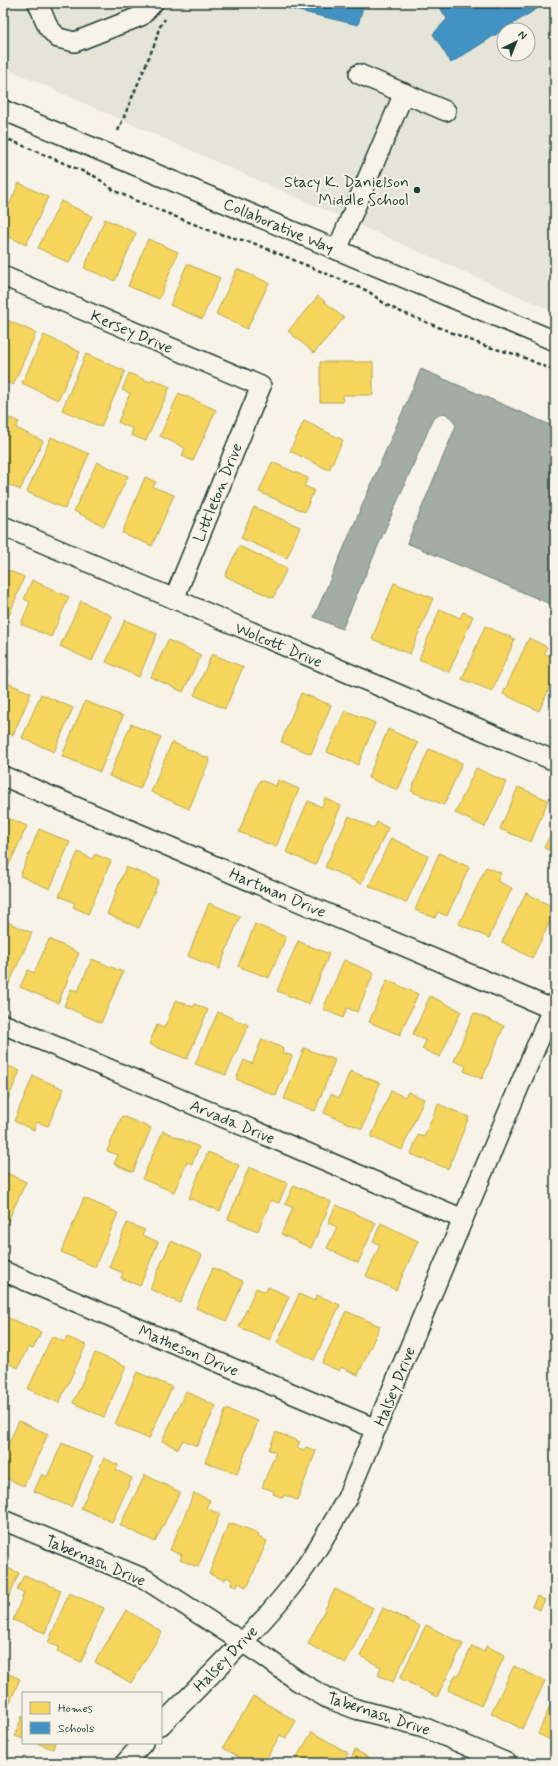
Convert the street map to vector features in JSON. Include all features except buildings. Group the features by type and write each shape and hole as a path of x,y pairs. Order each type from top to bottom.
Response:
{"street":[{"path":"38,3 48,27 58,38 75,42 141,16 153,3"},
{"path":"359,74 446,111"},
{"path":"337,250 404,93"},
{"name":"Collaborative Way","path":"3,110 555,341"},
{"name":"Kersey Drive","path":"3,276 261,386"},
{"name":"Littleton Drive","path":"174,599 261,386"},
{"name":"Wolcott Drive","path":"3,526 555,761"},
{"name":"Hartman Drive","path":"3,776 554,1005"},
{"name":"Halsey Drive","path":"162,1724 241,1643 290,1587 329,1529 347,1498 462,1219 554,1005"},
{"name":"Arvada Drive","path":"3,1024 462,1219"},
{"name":"Matheson Drive","path":"3,1271 376,1429"},
{"name":"Tabernash Drive","path":"3,1520 145,1580 265,1657 298,1681 327,1698 356,1709 421,1726 507,1763"},
{"path":"125,1763 142,1744"}],"path":[{"path":"118,131 155,43 159,28 166,17"},
{"path":"3,137 96,177 115,191 134,200 216,233 254,243 368,291 385,304 401,312 485,346 518,355 555,371"}],"shaded area":[{"name":"Stacy K. Danielson Middle School","path":"3,3 555,3 555,312 3,67"},
{"path":"421,369 555,427 555,606 407,543 456,426 453,420 445,413 433,419 342,629 314,617"}],"place":[{"name":"Stacy K. Danielson Middle School","path":"417,190"}]}
